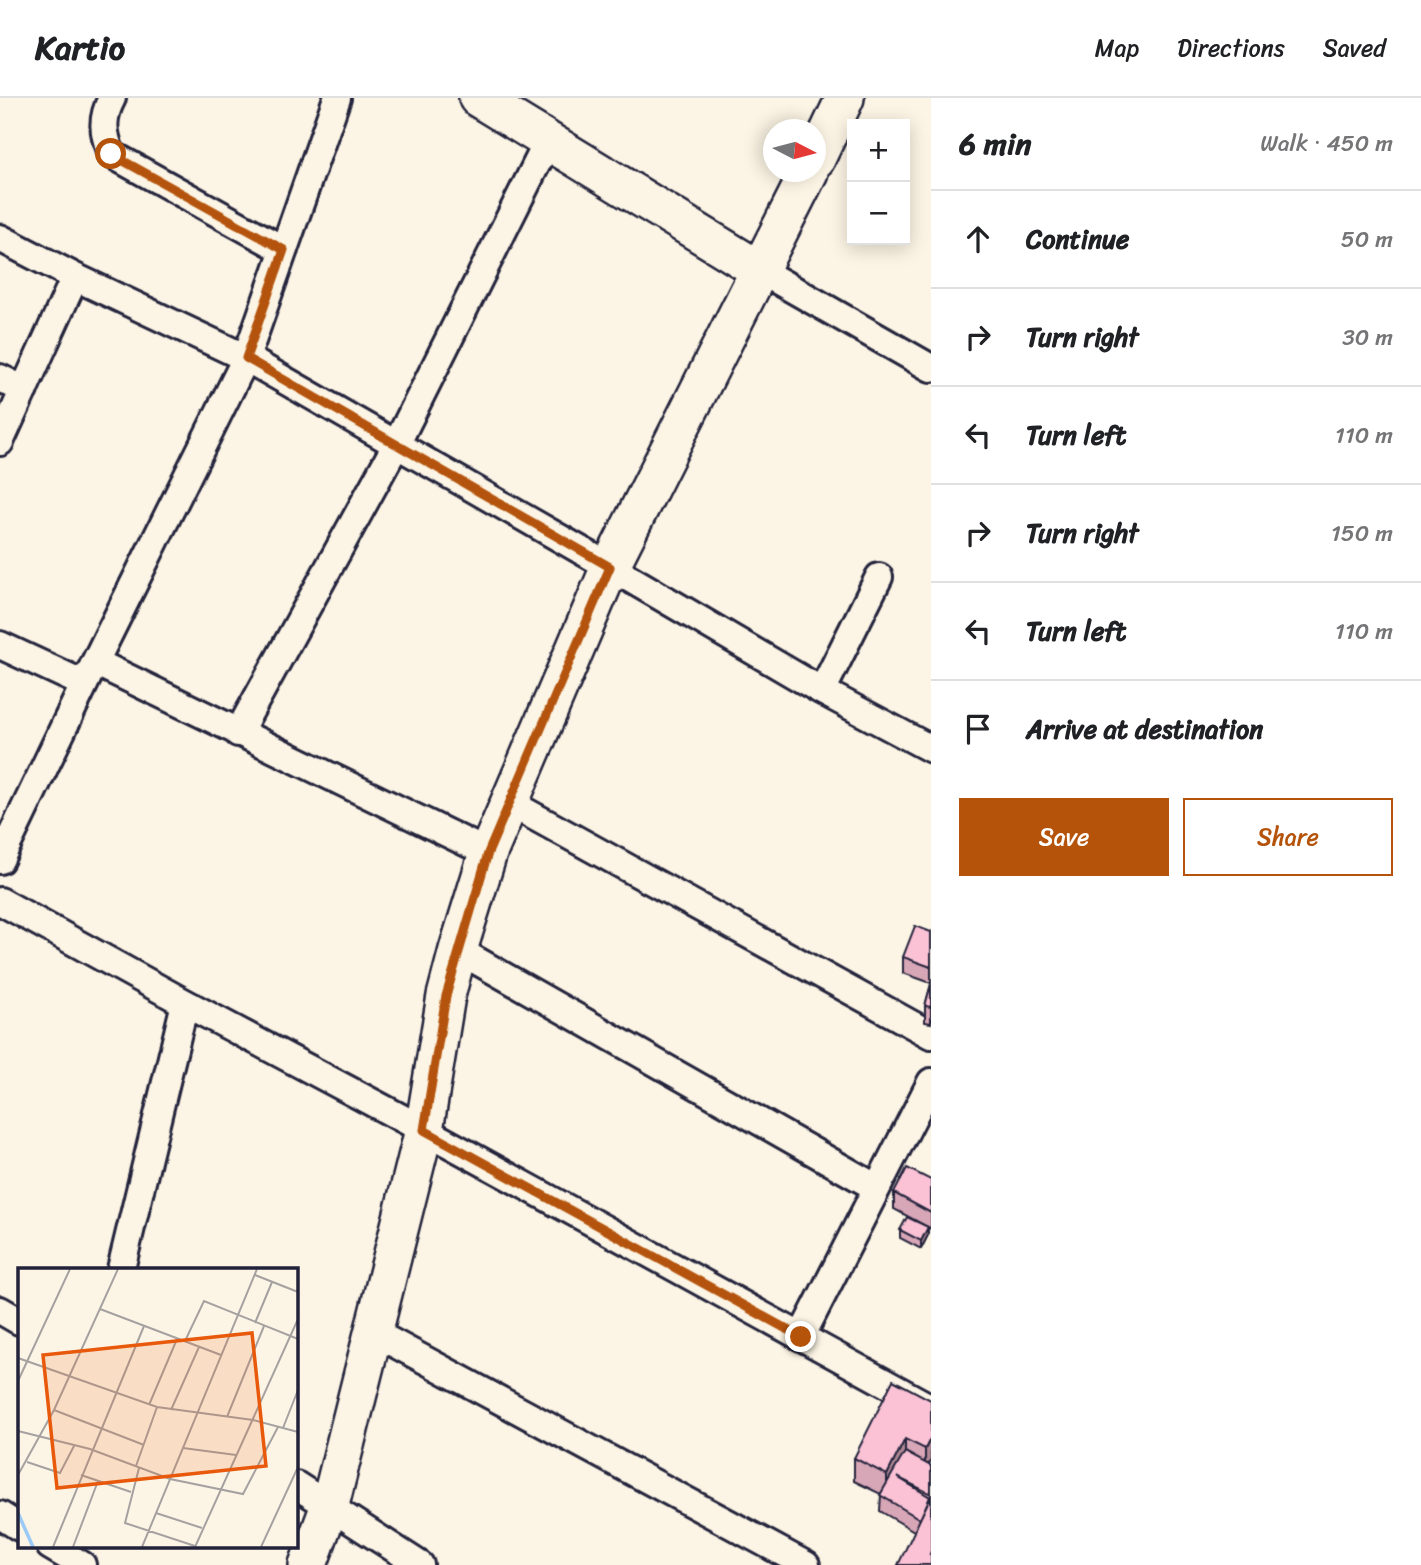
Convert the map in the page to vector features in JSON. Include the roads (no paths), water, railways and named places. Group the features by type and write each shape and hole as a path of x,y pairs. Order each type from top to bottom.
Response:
{"street":[{"path":"112,98 104,113 104,135 111,154 284,250"},
{"path":"0,860 246,358 337,98"},
{"path":"478,98 761,271 931,368"},
{"path":"826,138 845,98"},
{"path":"238,733 396,445 548,141"},
{"path":"309,1565 330,1505 424,1130 446,996 488,853 610,567 804,182"},
{"path":"0,238 75,277 246,358 822,691 931,750"},
{"path":"0,442 75,277"},
{"path":"0,378 24,390"},
{"path":"822,691 879,577"},
{"path":"0,645 90,673 238,733 488,853"},
{"path":"508,802 931,1035"},
{"path":"0,901 931,1408"},
{"path":"458,950 877,1188"},
{"path":"121,1268 185,1003"},
{"path":"801,1337 929,1090"},
{"path":"0,1310 18,1320"},
{"path":"373,1332 806,1565"},
{"path":"298,1486 421,1565"},
{"path":"0,1515 18,1526"},
{"path":"53,1548 82,1565"}]}
